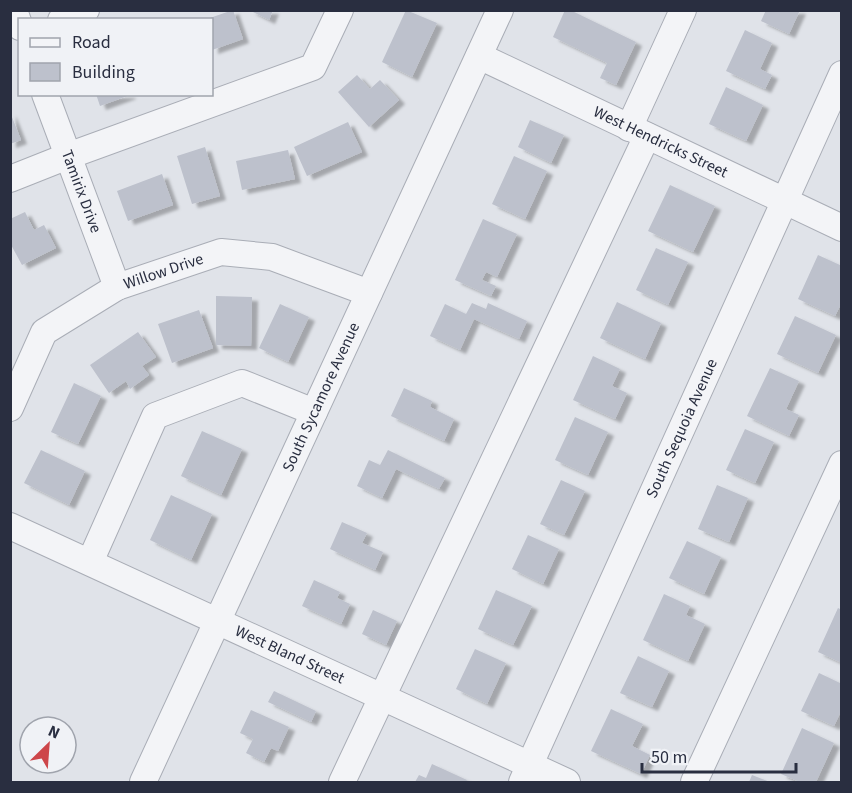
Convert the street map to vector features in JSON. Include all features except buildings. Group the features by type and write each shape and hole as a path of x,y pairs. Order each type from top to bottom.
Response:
{"street":[{"path":"66,18 86,10"},
{"path":"10,179 313,67 340,10"},
{"name":"South Sycamore Avenue","path":"143,783 500,10"},
{"path":"342,783 638,132 683,10"},
{"name":"West Hendricks Street","path":"479,56 842,228"},
{"name":"South Sequoia Avenue","path":"527,774 842,74"},
{"name":"Tamirix Drive","path":"46,96 117,287"},
{"name":"Willow Drive","path":"10,408 44,332 117,287 221,252 272,257 369,293"},
{"path":"90,562 155,416 242,382 314,412"},
{"path":"694,783 842,464"},
{"name":"West Bland Street","path":"10,526 382,696 527,774 567,783"}]}
